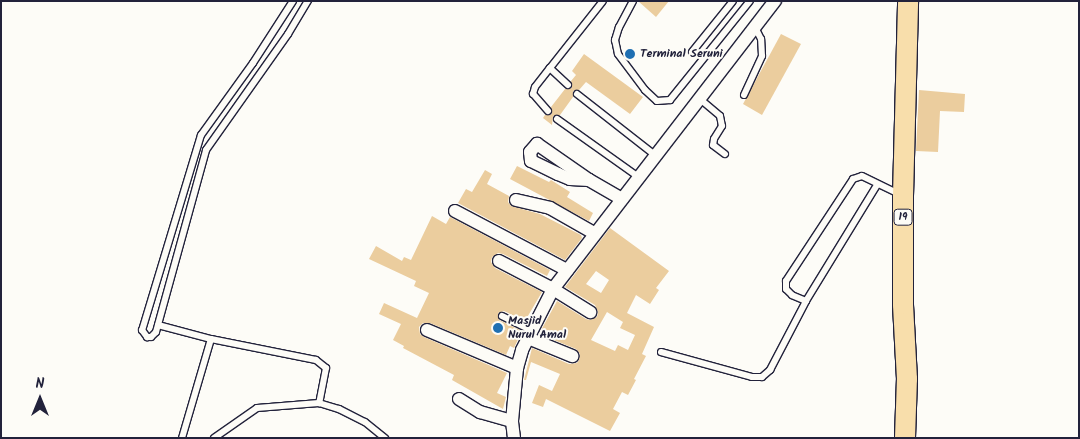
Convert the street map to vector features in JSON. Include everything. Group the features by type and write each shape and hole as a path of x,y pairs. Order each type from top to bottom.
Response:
{"highway":[{"name":"19","path":"905,435 907,379 903,196 906,2"}],"street":[{"path":"514,438 512,422 517,368 530,334 553,289 594,233 640,178 775,1"},
{"path":"589,180 622,199"},
{"path":"516,200 550,208 594,233"},
{"path":"455,211 568,270"},
{"path":"499,261 553,289 590,312"},
{"path":"427,330 517,368"},
{"path":"530,334 572,356"},
{"path":"459,400 480,412 512,422"}],"lane":[{"path":"293,1 253,64 197,143 142,330 144,335 151,337 156,332 206,150 288,34 308,1"},
{"path":"548,112 533,94 535,87 603,1"},
{"path":"633,1 615,40 618,54 645,90 657,101 670,100 750,1"},
{"path":"692,52 733,1"},
{"path":"744,95 762,56 761,39 755,27"},
{"path":"550,68 568,85"},
{"path":"576,94 656,156"},
{"path":"700,99 720,116 722,126 714,139 713,145 725,154"},
{"path":"557,119 640,178"},
{"path":"806,301 792,295 786,289 786,281 852,179 862,176 877,185 903,196"},
{"path":"661,352 752,377 762,377 770,370 806,301 877,185"},
{"path":"502,316 530,334"},
{"path":"158,325 321,362 326,368 319,403"},
{"path":"182,438 211,338"},
{"path":"214,438 258,408 319,403 339,409 365,422 384,438"}],"building":[{"path":"638,1 669,1 656,17"},
{"path":"781,34 801,44 762,115 743,104"},
{"path":"584,54 643,97 630,114 586,82 579,90 573,91 573,97 560,115 553,116 552,125 543,118 545,115 552,114 551,107 565,89 572,88 571,81 576,75 572,71"},
{"path":"919,90 965,94 964,112 940,111 938,152 916,151"},
{"path":"517,166 549,182 551,180 570,192 567,197 593,213 589,221 510,179"},
{"path":"485,170 492,174 487,184 509,196 508,202 511,206 540,214 581,235 582,238 565,260 458,203 466,189 472,192"},
{"path":"432,216 446,224 450,217 550,270 547,276 503,254 498,253 492,257 491,262 495,268 542,292 525,321 504,311 498,313 499,320 522,331 514,348 510,346 506,355 430,323 423,323 419,327 420,334 424,337 507,373 497,393 506,397 503,409 452,380 454,375 403,348 404,346 393,340 401,324 379,314 384,303 417,318 429,293 414,286 416,281 369,259 376,246 402,261 404,257 411,260"},
{"path":"610,228 669,271 656,288 659,290 650,304 636,295 627,313 654,327 642,354 646,356 634,379 636,380 628,395 622,392 613,409 620,413 610,431 546,399 543,407 532,403 539,385 552,391 560,374 531,362 526,380 524,380 532,348 569,364 577,363 579,360 580,354 576,349 539,334 557,301 586,319 590,320 597,317 598,312 595,305 565,287","holes":["596,271 609,280 601,293 586,284","607,312 623,322 620,328 635,335 628,350 618,345 615,351 591,340"]}],"place":[{"name":"Terminal Seruni","path":"630,54"},
{"name":"Masjid Nurul Amal","path":"498,328"}]}
